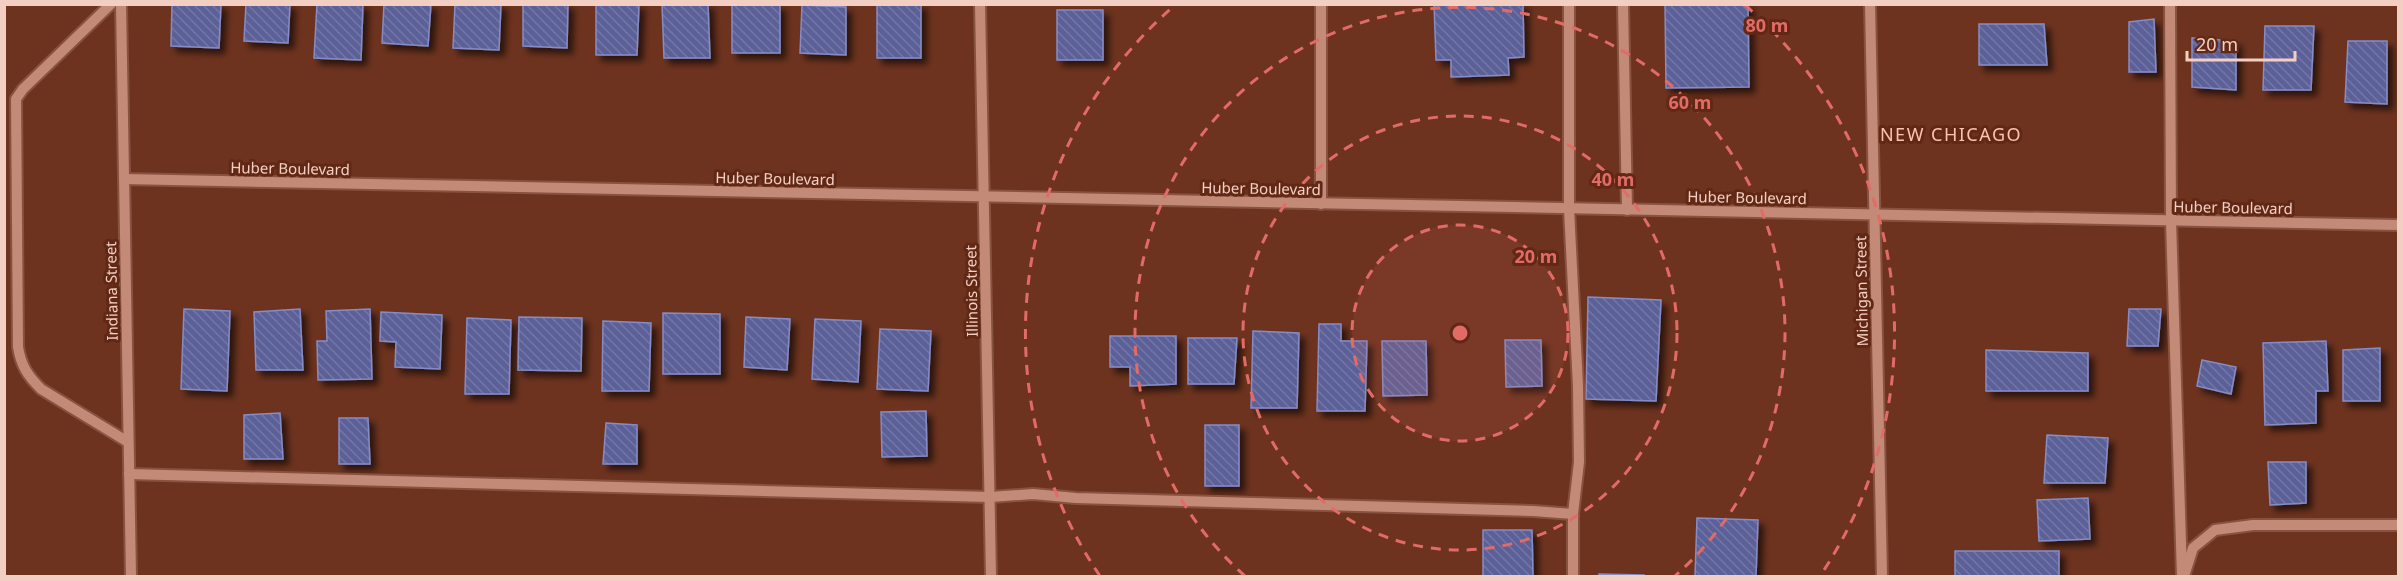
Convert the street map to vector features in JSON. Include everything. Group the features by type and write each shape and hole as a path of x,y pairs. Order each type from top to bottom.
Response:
{"street":[{"path":"111,4 23,89 16,99 18,347 20,362 29,377 41,390 129,442"},
{"name":"Indiana Street","path":"120,4 131,576"},
{"name":"Illinois Street","path":"980,4 991,576"},
{"path":"1321,4 1321,204"},
{"path":"1569,4 1569,209 1579,451 1573,514 1573,576"},
{"path":"1623,4 1627,210"},
{"name":"Michigan Street","path":"1870,4 1881,576"},
{"path":"2170,4 2170,221 2183,576"},
{"name":"Huber Boulevard","path":"123,179 2398,225"},
{"path":"129,474 990,497 1033,494 1076,498 1573,514"},
{"path":"2183,576 2193,548 2215,530 2253,525 2398,525"}],"building":[{"path":"172,4 221,4 219,48 171,46"},
{"path":"246,4 290,4 288,43 244,41"},
{"path":"317,4 363,4 361,60 314,58"},
{"path":"384,4 431,4 428,46 382,43"},
{"path":"455,4 501,4 499,50 453,48"},
{"path":"523,4 568,4 567,48 523,46"},
{"path":"596,4 639,4 637,55 596,55"},
{"path":"662,4 708,4 710,58 664,58"},
{"path":"732,4 780,5 780,53 732,53"},
{"path":"877,4 921,4 921,58 877,58"},
{"path":"1434,4 1523,4 1524,57 1508,58 1509,75 1451,77 1451,60 1436,60"},
{"path":"1665,4 1748,4 1749,87 1666,88"},
{"path":"802,5 846,7 846,55 800,53"},
{"path":"1057,10 1103,10 1103,60 1057,60"},
{"path":"2154,19 2156,72 2129,72 2129,22"},
{"path":"1979,24 2044,24 2047,65 1979,65"},
{"path":"2265,26 2314,26 2311,90 2263,90"},
{"path":"2192,38 2236,41 2236,90 2192,87"},
{"path":"2348,41 2387,41 2387,104 2345,102"},
{"path":"1588,297 1661,300 1656,401 1586,399"},
{"path":"184,309 230,311 227,391 181,389"},
{"path":"300,309 303,370 256,370 254,312"},
{"path":"370,309 372,379 318,380 317,341 327,341 326,311"},
{"path":"2129,309 2161,309 2158,346 2127,346"},
{"path":"381,312 442,315 440,369 395,367 396,342 380,341"},
{"path":"663,313 720,314 720,374 663,374"},
{"path":"519,317 582,318 581,371 518,370"},
{"path":"746,317 790,319 787,370 744,367"},
{"path":"467,318 511,320 509,394 465,394"},
{"path":"815,319 861,321 858,382 812,379"},
{"path":"603,321 651,323 649,391 602,391"},
{"path":"1319,324 1341,324 1341,341 1367,341 1365,411 1317,411"},
{"path":"880,329 931,331 928,391 877,389"},
{"path":"1253,331 1299,333 1297,408 1251,408"},
{"path":"1110,336 1176,336 1176,384 1130,386 1130,367 1110,367"},
{"path":"1188,338 1237,338 1234,384 1188,384"},
{"path":"1505,340 1541,340 1542,386 1506,387"},
{"path":"1382,341 1426,341 1427,395 1383,396"},
{"path":"2326,341 2328,391 2316,391 2316,423 2265,425 2263,343"},
{"path":"2380,348 2380,401 2343,401 2343,350"},
{"path":"1986,350 2088,353 2088,391 1986,391"},
{"path":"2202,360 2236,367 2231,394 2197,386"},
{"path":"926,411 927,456 882,457 881,412"},
{"path":"280,413 283,459 244,459 244,415"},
{"path":"339,418 368,418 370,464 339,464"},
{"path":"606,423 637,425 637,464 603,464"},
{"path":"1205,425 1239,425 1239,486 1205,486"},
{"path":"2047,435 2108,438 2105,483 2044,483"},
{"path":"2268,462 2306,462 2306,503 2270,505"},
{"path":"2088,498 2090,539 2039,541 2037,500"},
{"path":"1697,518 1758,520 1756,576 1695,576"},
{"path":"1483,530 1532,530 1533,576 1483,576"},
{"path":"1955,551 2059,551 2059,576 1955,576"},
{"path":"1599,574 1644,575 1644,576 1599,576"}],"district":[{"name":"NEW CHICAGO","path":"1951,134"}]}
